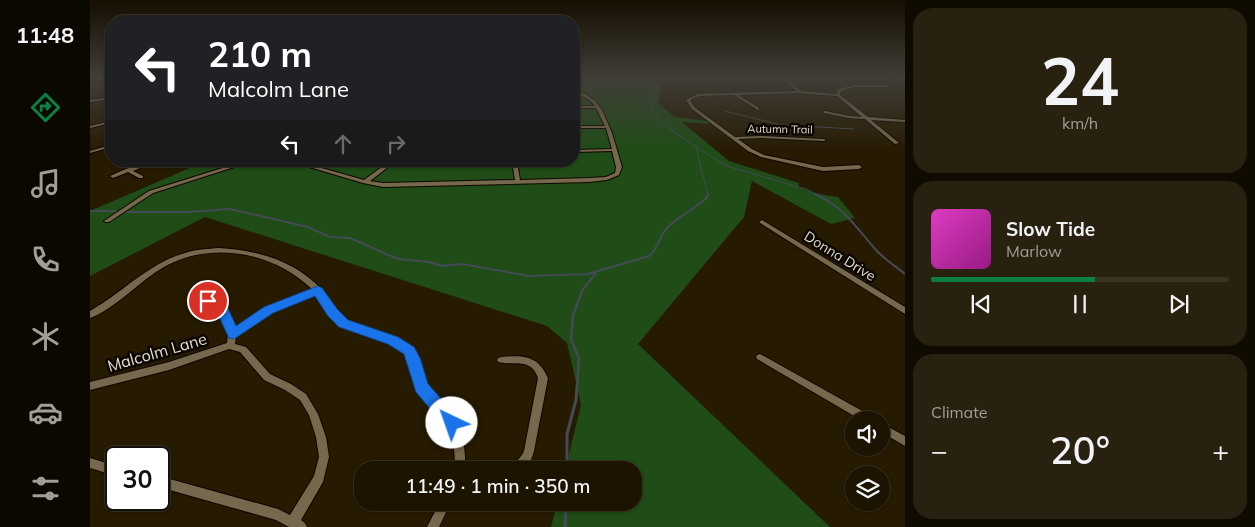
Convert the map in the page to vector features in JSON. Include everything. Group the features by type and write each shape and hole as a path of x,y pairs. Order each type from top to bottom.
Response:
{"street":[{"path":"312,167 364,182 383,185 607,178 617,174 619,167 604,117 594,103"},
{"path":"690,103 695,110 757,154 794,164 831,170 859,167"},
{"path":"749,103 758,109"},
{"path":"847,103 897,143"},
{"path":"580,107 597,107"},
{"path":"825,112 866,118 905,120"},
{"path":"90,128 105,124"},
{"path":"580,127 607,127"},
{"name":"Autumn Trail","path":"734,138 762,136 824,140"},
{"path":"90,152 105,148"},
{"path":"580,151 614,150"},
{"path":"112,176 137,167"},
{"path":"107,220 151,192 232,167"},
{"path":"364,182 385,167"},
{"path":"515,167 518,182"},
{"path":"128,170 142,177"},
{"name":"Donna Drive","path":"762,222 905,312"},
{"path":"90,316 158,266 185,254 226,251 272,259 289,266 318,291 332,312 344,324 393,340 409,350 421,387 429,398 445,413 457,435 460,461"},
{"path":"234,334 268,310 318,291"},
{"path":"170,485 278,515 297,524 322,471 324,457 316,422 310,408 298,393 267,377 243,349 231,346 234,334 221,308 208,301"},
{"name":"Malcolm Lane","path":"90,386 154,371 231,346"},
{"path":"760,358 854,411"},
{"path":"501,360 528,361 540,370 543,378 529,451 525,461"},
{"path":"890,432 905,441"},
{"path":"90,463 105,468"},
{"path":"433,527 441,511"}],"green space":[{"path":"580,103 659,103 675,117 706,121 712,124 682,122 729,161 799,183 798,187 818,194 838,197 855,218 831,224 752,181 744,217 638,344 830,527 551,527 555,511 642,511 642,461 567,461 581,405 567,343 547,326 205,217 90,276 90,211 192,167 580,167"}],"waterway":[{"path":"652,103 654,112 662,124 726,166 806,189 818,195"},
{"path":"725,111 781,125 854,129"},
{"path":"696,148 708,195"},
{"path":"815,194 842,211 878,252 905,274"},
{"path":"125,212 188,212 230,209 308,227 330,237 350,238 398,259 429,262 442,266 462,264 529,276 588,274 649,256 668,227 703,201 708,195"},
{"path":"90,211 116,211"},
{"path":"591,279 596,273"},
{"path":"577,388 579,359 571,339 573,315 583,289 592,278"},
{"path":"567,461 567,434 576,400 577,386"},
{"path":"565,527 566,511"}],"route":[{"path":"208,301 216,304 225,313 234,334 268,310 318,291 332,312 344,324 393,340 409,350 421,387 452,423"}]}
